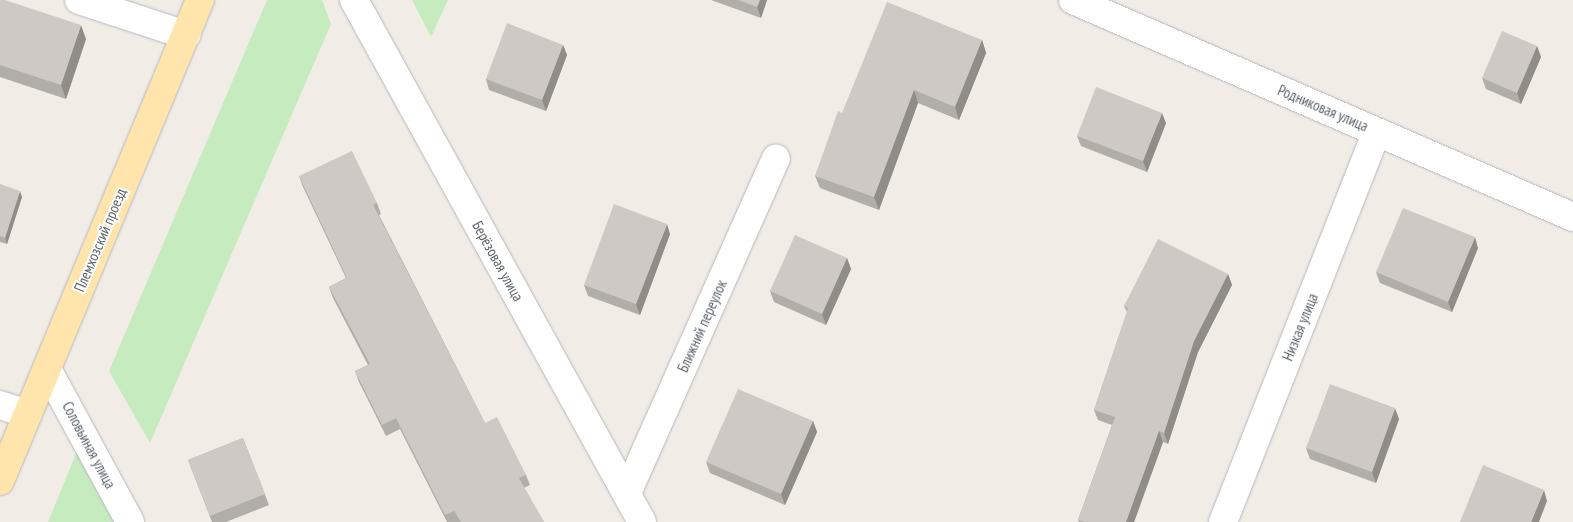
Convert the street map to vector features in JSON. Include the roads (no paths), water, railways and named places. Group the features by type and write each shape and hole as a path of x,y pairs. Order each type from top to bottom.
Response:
{"main road":[{"name":"Племхозский проезд","path":"0,481 200,0"}],"street":[{"path":"79,0 186,35"},
{"name":"Берёзовая улица","path":"354,0 642,522"},
{"name":"Родниковая улица","path":"1073,0 1573,217"},
{"name":"Низкая улица","path":"1223,522 1377,132"},
{"name":"Ближний переулок","path":"627,494 776,159"},
{"name":"Соловьиная улица","path":"47,369 130,522"},
{"path":"0,405 28,414"}]}
